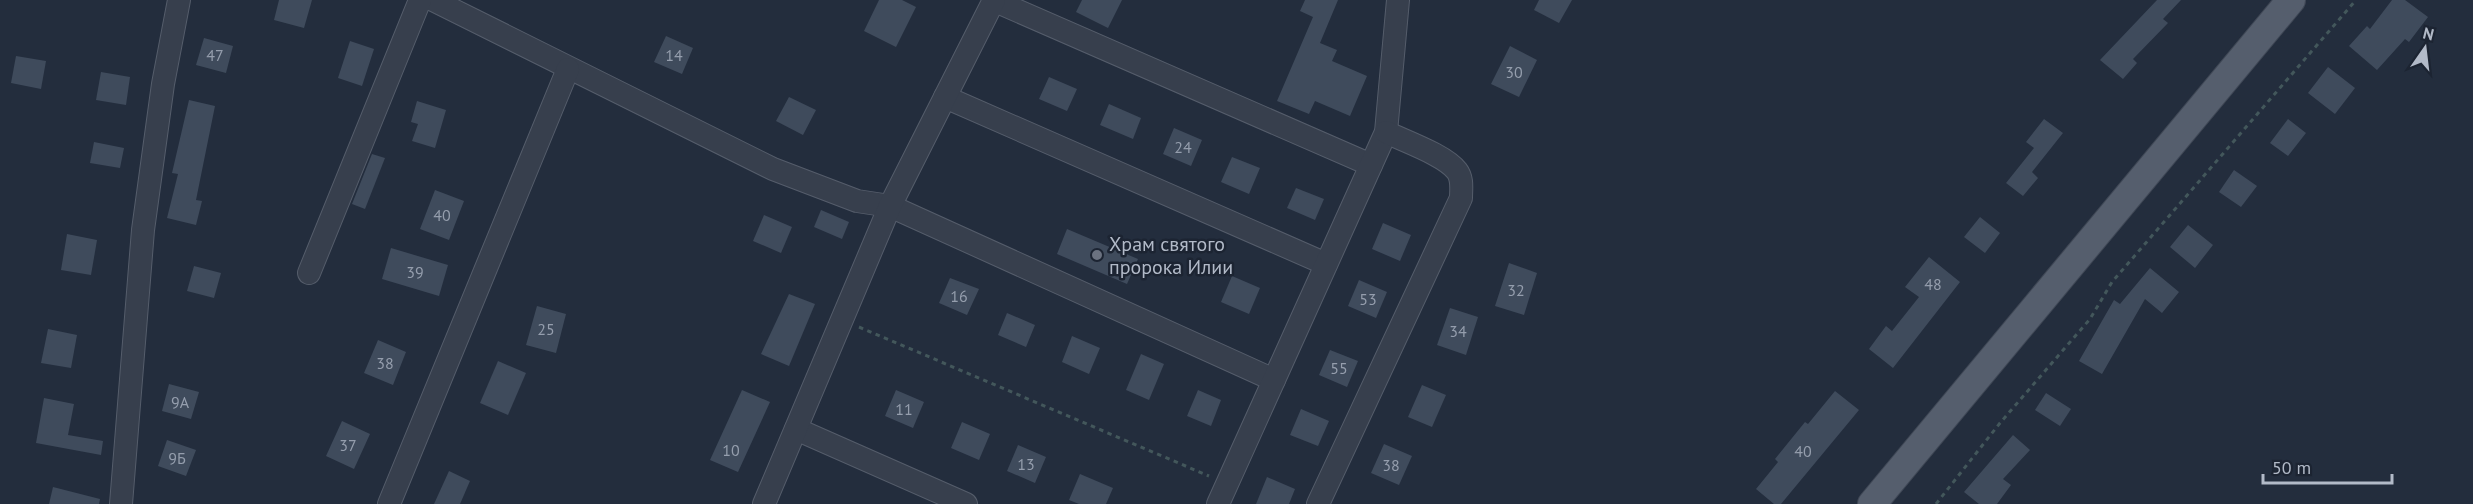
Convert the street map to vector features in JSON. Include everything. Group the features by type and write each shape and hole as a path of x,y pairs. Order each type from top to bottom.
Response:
{"main road":[{"path":"1872,504 2291,0"}],"street":[{"path":"121,504 144,230 163,84 179,0"},
{"path":"309,273 420,0"},
{"path":"433,0 773,169 857,201 890,206 1274,381"},
{"path":"764,504 890,206 994,0 1371,165"},
{"path":"1223,494 1386,132 1398,0"},
{"path":"389,504 568,69"},
{"path":"945,97 1326,264"},
{"path":"1318,504 1461,198 1462,183 1457,170 1443,160 1386,132"},
{"path":"796,429 966,504"}],"path":[{"path":"1936,504 2000,423 2090,319 2112,282 2356,0"},
{"path":"842,320 1223,494"}],"building":[{"path":"279,0 312,0 304,28 274,20"},
{"path":"879,0 902,0 916,7 896,47 864,31"},
{"path":"1082,0 1122,0 1108,28 1076,12"},
{"path":"1305,0 1338,0 1320,43 1337,50 1332,61 1367,76 1350,116 1315,101 1309,114 1277,101 1313,17 1300,11"},
{"path":"1539,0 1572,0 1559,23 1534,10"},
{"path":"2157,0 2181,0 2163,19 2168,23 2133,59 2137,63 2123,79 2100,60"},
{"path":"2392,0 2405,0 2428,17 2409,42 2405,39 2377,70 2349,46 2367,26 2370,29"},
{"path":"666,36 693,48 682,74 654,62"},
{"path":"204,38 233,46 226,73 196,65"},
{"path":"350,41 374,49 362,86 338,78"},
{"path":"1510,46 1537,60 1519,97 1491,84"},
{"path":"16,56 46,61 41,89 11,83"},
{"path":"2328,67 2355,88 2335,114 2308,93"},
{"path":"101,72 130,77 126,105 96,100"},
{"path":"1049,77 1077,89 1067,111 1039,99"},
{"path":"789,97 816,110 803,135 776,121"},
{"path":"189,100 215,106 196,200 202,201 196,225 167,218 178,174 172,173"},
{"path":"417,101 446,110 435,148 412,141 418,124 411,122"},
{"path":"1109,104 1141,118 1133,139 1100,125"},
{"path":"2044,119 2063,133 2032,172 2038,178 2023,196 2006,183 2034,148 2026,142"},
{"path":"2288,119 2306,133 2288,156 2270,143"},
{"path":"1174,128 1202,140 1191,166 1163,154"},
{"path":"94,142 124,148 120,168 90,163"},
{"path":"372,154 385,158 365,209 352,204"},
{"path":"1232,157 1260,168 1249,194 1221,182"},
{"path":"2234,170 2257,186 2241,207 2219,192"},
{"path":"1296,188 1324,199 1315,220 1287,208"},
{"path":"435,190 464,201 449,240 420,229"},
{"path":"821,210 849,222 842,239 814,227"},
{"path":"764,215 792,227 781,253 753,241"},
{"path":"1980,217 2000,233 1985,253 1964,237"},
{"path":"1383,223 1411,235 1400,261 1372,249"},
{"path":"2188,225 2213,245 2195,268 2170,247"},
{"path":"1067,229 1138,259 1127,284 1057,254"},
{"path":"67,234 97,240 91,275 61,270"},
{"path":"391,248 448,265 439,296 382,279"},
{"path":"1929,257 1960,282 1893,368 1869,349 1886,326 1892,331 1919,297 1905,287"},
{"path":"1509,263 1537,273 1524,315 1495,306"},
{"path":"194,266 221,273 214,298 187,291"},
{"path":"2150,268 2179,292 2162,313 2145,299 2102,374 2079,361 2114,300 2120,304"},
{"path":"1232,276 1260,288 1249,314 1221,302"},
{"path":"950,278 979,289 967,315 939,303"},
{"path":"1359,280 1387,292 1376,318 1348,306"},
{"path":"789,294 815,304 789,366 761,354"},
{"path":"537,306 566,314 556,353 526,345"},
{"path":"1450,308 1478,317 1466,355 1437,345"},
{"path":"1007,313 1035,325 1026,347 998,335"},
{"path":"48,329 77,335 71,368 41,363"},
{"path":"1072,336 1100,348 1089,374 1062,362"},
{"path":"378,340 406,352 393,385 364,373"},
{"path":"1330,350 1358,361 1347,387 1319,375"},
{"path":"1141,354 1164,364 1149,400 1126,390"},
{"path":"498,361 526,373 508,415 480,403"},
{"path":"169,384 199,392 191,419 162,411"},
{"path":"1422,385 1446,395 1432,427 1408,417"},
{"path":"742,390 770,402 738,472 710,460"},
{"path":"896,390 924,402 913,428 885,416"},
{"path":"1198,390 1221,400 1211,426 1187,416"},
{"path":"1835,391 1859,410 1781,504 1774,504 1756,489 1778,462 1775,459 1805,422 1808,424"},
{"path":"2046,393 2071,409 2060,426 2035,410"},
{"path":"44,398 74,404 68,435 103,441 101,455 36,443"},
{"path":"1301,409 1329,421 1318,446 1290,435"},
{"path":"342,421 370,434 354,469 326,456"},
{"path":"962,422 990,434 979,460 951,448"},
{"path":"2013,435 2030,450 2003,479 2011,485 1997,504 1979,504 1964,492"},
{"path":"167,440 196,450 186,476 158,466"},
{"path":"1384,444 1412,456 1399,485 1371,473"},
{"path":"1018,445 1046,457 1035,483 1007,471"},
{"path":"449,471 470,481 460,504 434,504"},
{"path":"1080,474 1113,488 1106,504 1079,504 1069,500"},
{"path":"1267,477 1295,489 1289,504 1256,504"},
{"path":"53,487 100,499 99,504 49,504"}],"place":[{"name":"Храм святого пророка Илии","path":"1097,255"}]}
